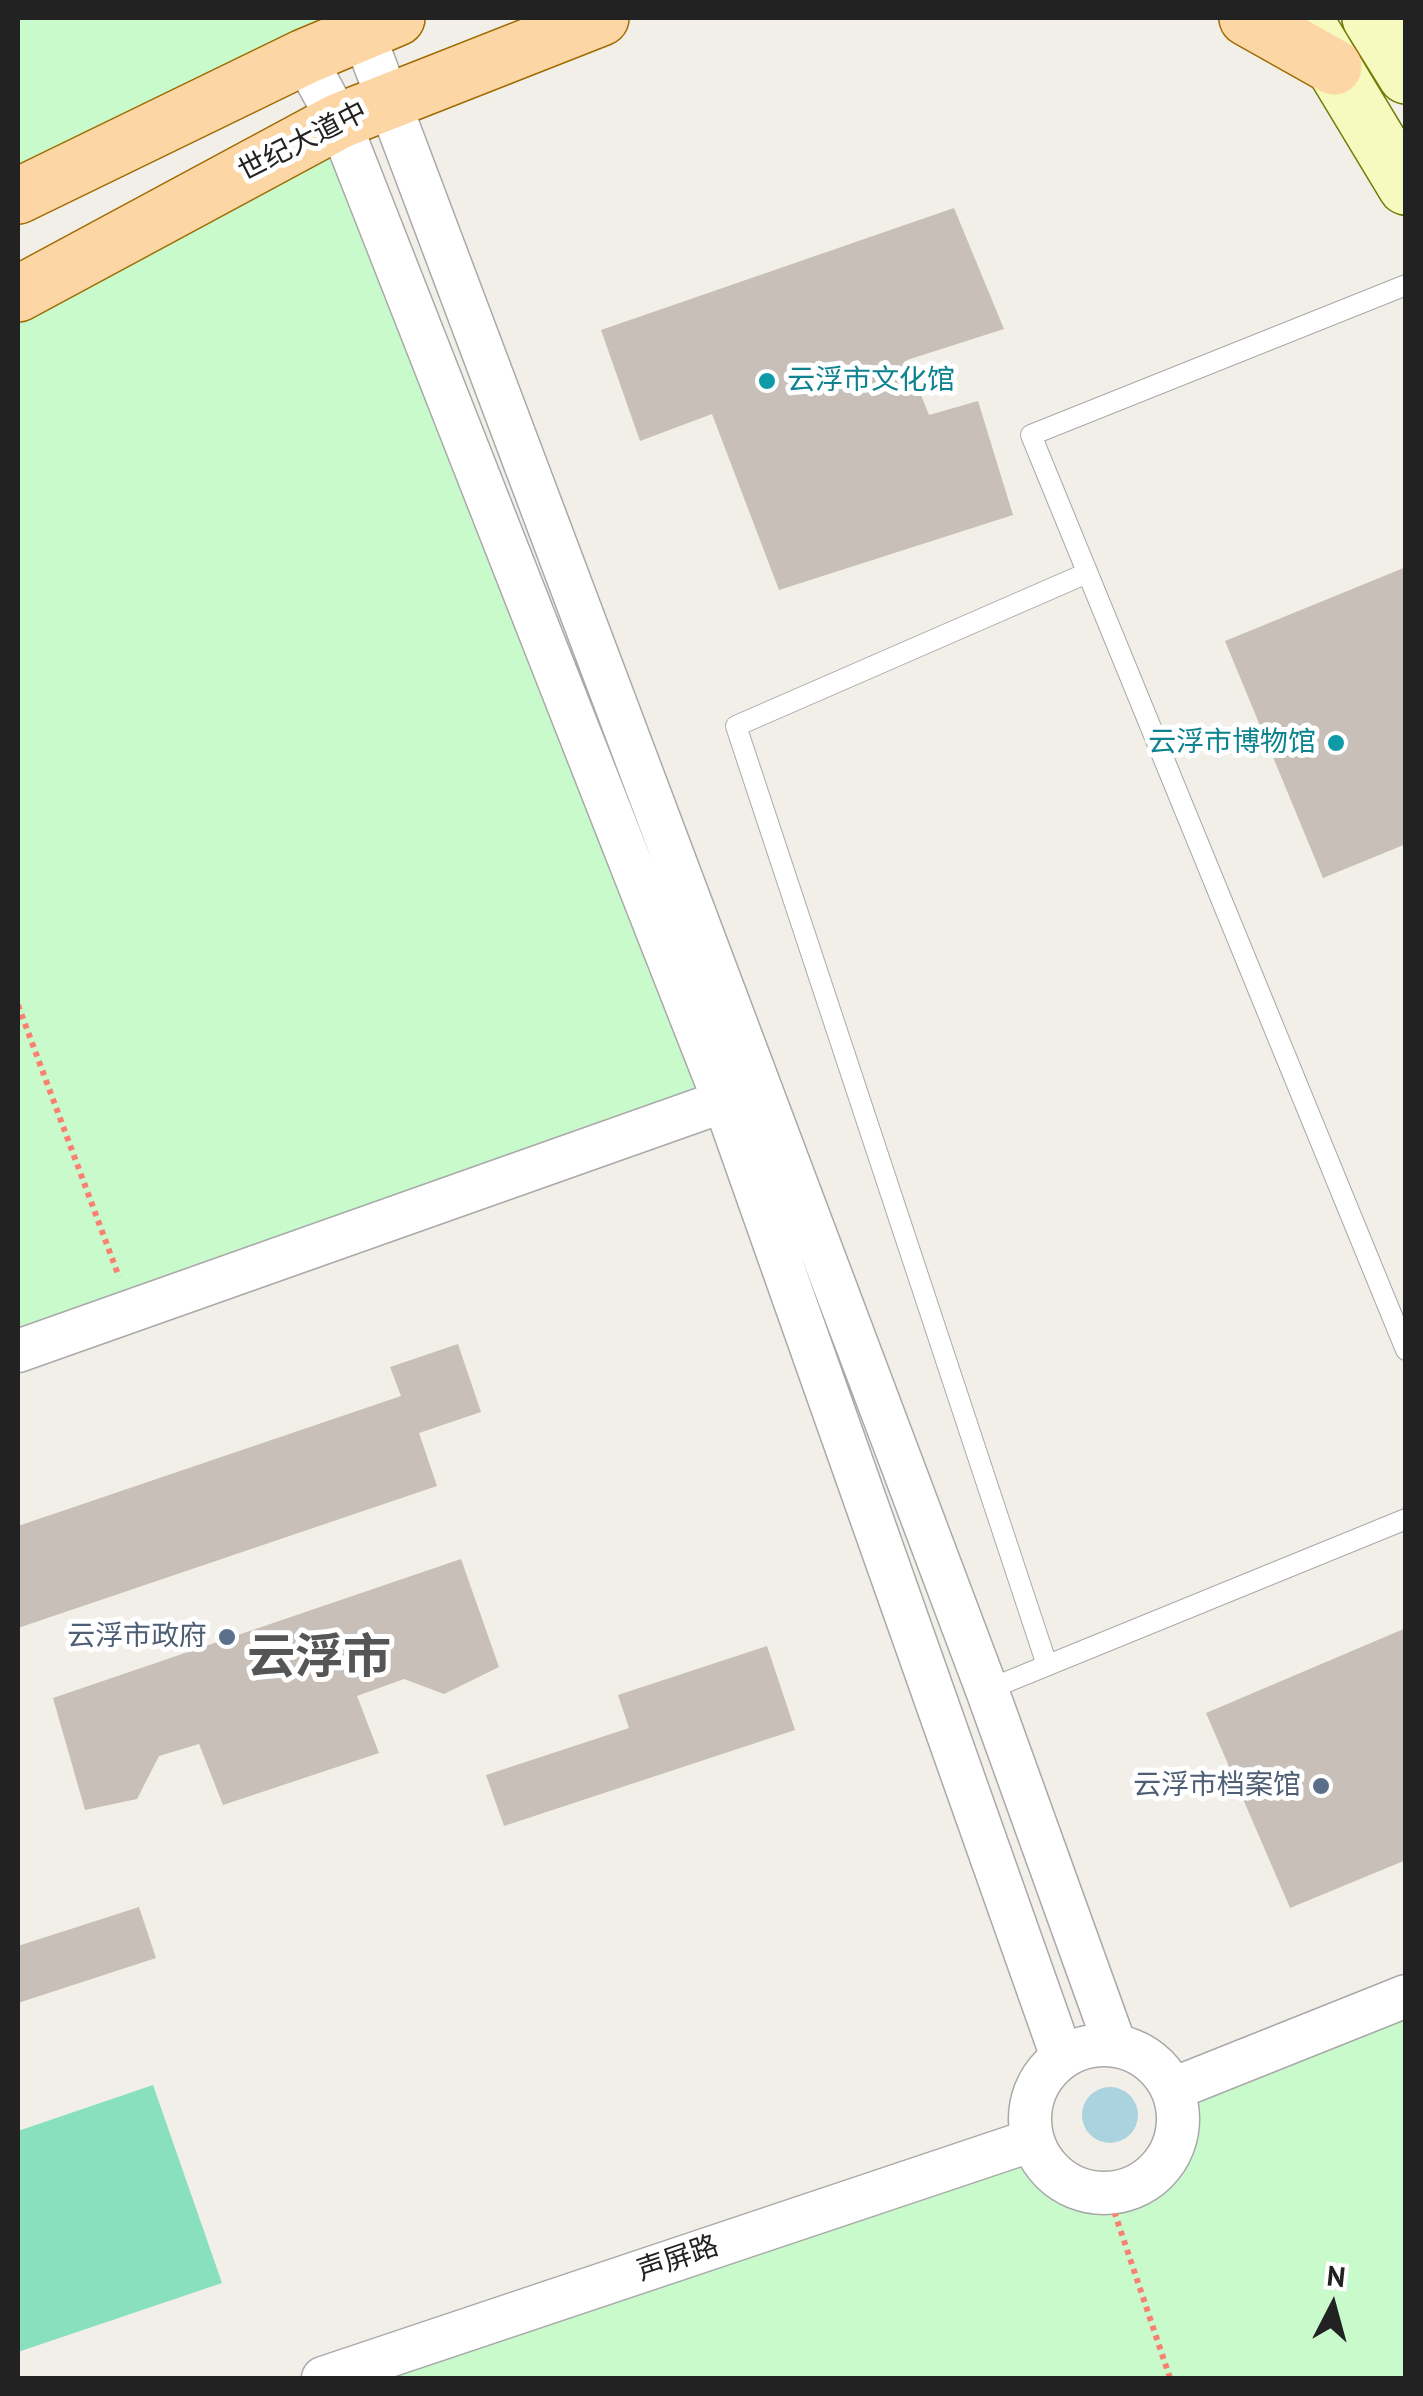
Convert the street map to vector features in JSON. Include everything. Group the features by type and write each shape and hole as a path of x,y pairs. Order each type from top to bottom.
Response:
{"main road":[{"name":"世纪大道中","path":"18,294 362,110 601,18"},
{"path":"1247,18 1334,67"},
{"path":"1304,18 1406,187"},
{"path":"1370,18 1406,76"},
{"path":"18,196 304,57 380,25"}],"street":[{"path":"380,25 362,110 724,1101 1062,2057"},
{"path":"304,57 362,110 987,1690 1115,2045"},
{"path":"18,1351 724,1101"},
{"path":"1173,2089 1406,1996"},
{"path":"1115,2045 1138,2053 1159,2068 1173,2089 1178,2128 1171,2153 1150,2178 1108,2193 1082,2190 1059,2178 1044,2162 1033,2140 1032,2100 1044,2076 1062,2057 1089,2046 1115,2045"},
{"name":"声屏路","path":"323,2378 1033,2140"}],"lane":[{"path":"1406,285 1031,435 1406,1350"},
{"path":"1048,1665 736,726 1087,573"},
{"path":"987,1690 1406,1519"}],"path":[{"path":"18,1005 132,1310"},
{"path":"1108,2193 1170,2378"}],"green space":[{"path":"18,18 394,18 18,196"},
{"path":"339,121 724,1101 18,1351 18,294"},
{"path":"1405,1996 1405,2378 323,2378 1033,2140 1052,2168 1074,2185 1098,2192 1122,2190 1144,2180 1162,2161 1173,2135 1177,2102"},
{"path":"153,2085 222,2283 18,2352 18,2131"}],"water":[{"path":"1110,2087 1129,2096 1138,2115 1129,2134 1110,2143 1091,2134 1082,2115 1091,2096"}],"building":[{"name":"云浮市文化馆","path":"954,208 1004,329 907,360 929,415 978,401 1013,515 779,590 712,414 640,441 601,330"},
{"name":"云浮市博物馆","path":"1406,567 1406,844 1323,878 1225,641"},
{"path":"458,1344 481,1412 419,1433 437,1486 18,1628 18,1526 401,1396 390,1367"},
{"path":"461,1559 499,1667 444,1694 404,1679 357,1696 379,1753 223,1805 199,1744 159,1756 137,1799 85,1810 53,1698"},
{"name":"云浮市档案馆","path":"1406,1628 1406,1860 1290,1908 1206,1713"},
{"path":"767,1646 795,1730 504,1826 486,1775 629,1728 618,1695"},
{"path":"139,1907 156,1958 18,2003 18,1946"}],"place":[{"name":"云浮市文化馆","path":"767,381"},
{"name":"云浮市博物馆","path":"1336,743"},
{"name":"云浮市政府","path":"227,1637"},
{"name":"云浮市档案馆","path":"1321,1786"}],"district":[{"name":"云浮市","path":"319,1659"}]}
